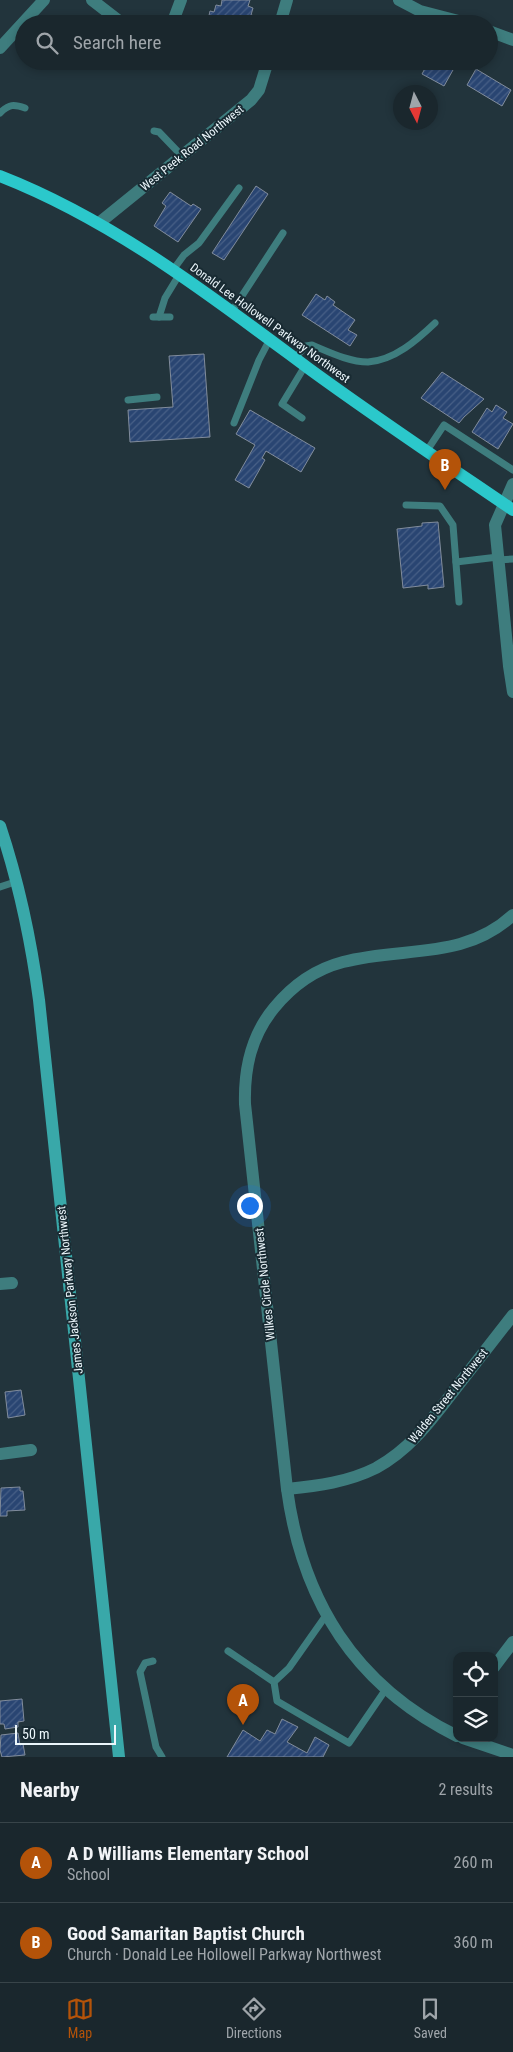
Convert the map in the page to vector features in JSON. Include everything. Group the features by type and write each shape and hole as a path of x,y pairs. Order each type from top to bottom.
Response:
{"main road":[{"name":"Donald Lee Hollowell Parkway Northwest","path":"0,176 99,223 176,273 232,311 305,366 426,452 508,507"},
{"name":"James Jackson Parkway Northwest","path":"0,826 22,900 39,1000 119,1757"}],"street":[{"path":"30,15 44,0"},
{"path":"92,0 111,15"},
{"path":"176,15 182,0"},
{"path":"283,15 287,0"},
{"path":"399,0 420,11 435,15"},
{"path":"0,48 15,32"},
{"path":"498,34 513,40"},
{"name":"West Peek Road Northwest","path":"99,223 251,100 259,90 265,70"},
{"path":"513,484 508,507 494,525 508,609 513,692"},
{"name":"Wilkes Circle Northwest","path":"453,1734 413,1710 386,1689 353,1654 327,1614 302,1562 290,1514 245,1104 244,1080 248,1056 257,1034 283,997 302,981 342,962 460,946 483,937 513,915"},
{"name":"Walden Street Northwest","path":"287,1489 353,1478 375,1468 394,1456 412,1442 428,1424 513,1315"},
{"path":"0,1454 31,1450"},
{"path":"498,1663 513,1642"},
{"path":"473,1742 513,1755"}],"lane":[{"path":"0,113 7,106 16,104 25,108"},
{"path":"154,131 159,132 182,156"},
{"path":"170,316 156,317 184,255 199,243 239,188"},
{"path":"232,311 283,233"},
{"path":"295,358 306,346 312,345 350,359 369,362 391,356 415,342 436,323"},
{"path":"234,423 259,360 270,339"},
{"path":"302,418 282,404 305,366"},
{"path":"128,400 157,398"},
{"path":"426,452 444,426 513,470"},
{"path":"406,505 440,506 454,525 459,602"},
{"path":"456,562 498,558 513,559"},
{"path":"0,886 16,882"},
{"path":"274,1682 289,1668 327,1614"},
{"path":"228,1652 274,1682 277,1701 349,1743 386,1689"},
{"path":"153,1661 145,1663 140,1672 156,1747 162,1757"}],"building":[{"path":"222,0 250,0 248,6 253,8 251,15 209,15 210,11 214,12 216,5 221,6"},
{"path":"424,70 453,70 444,86 422,74"},
{"path":"475,70 478,70 511,90 502,106 467,85"},
{"path":"256,186 268,194 224,260 212,253"},
{"path":"170,192 191,206 193,204 201,209 178,242 154,226 166,206 162,203"},
{"path":"316,294 325,300 327,296 335,302 333,305 355,320 348,330 357,335 350,346 302,315"},
{"path":"204,354 210,437 130,442 128,410 173,407 169,356"},
{"path":"442,372 484,399 459,423 421,398"},
{"path":"496,405 507,412 503,418 513,424 498,449 472,432 487,408 492,412"},
{"path":"250,410 315,448 301,472 266,451 262,458 265,460 249,488 235,480 255,445 236,434"},
{"path":"438,522 444,587 428,589 428,585 403,588 397,529 422,526 422,523"},
{"path":"21,1390 25,1415 8,1418 5,1392"},
{"path":"20,1487 20,1491 23,1491 25,1510 7,1511 7,1516 0,1516 1,1488"},
{"path":"22,1699 24,1721 18,1722 18,1727 5,1729 4,1724 0,1724 0,1701"},
{"path":"282,1719 298,1727 287,1742 307,1753 315,1737 329,1745 323,1757 227,1757 243,1730 260,1741 267,1730 275,1734"},
{"path":"18,1733 20,1745 23,1744 25,1755 2,1757 0,1750 1,1735"}],"place":[{"name":"Good Samaritan Baptist Church","path":"445,490"},
{"name":"A D Williams Elementary School","path":"243,1725"}]}
